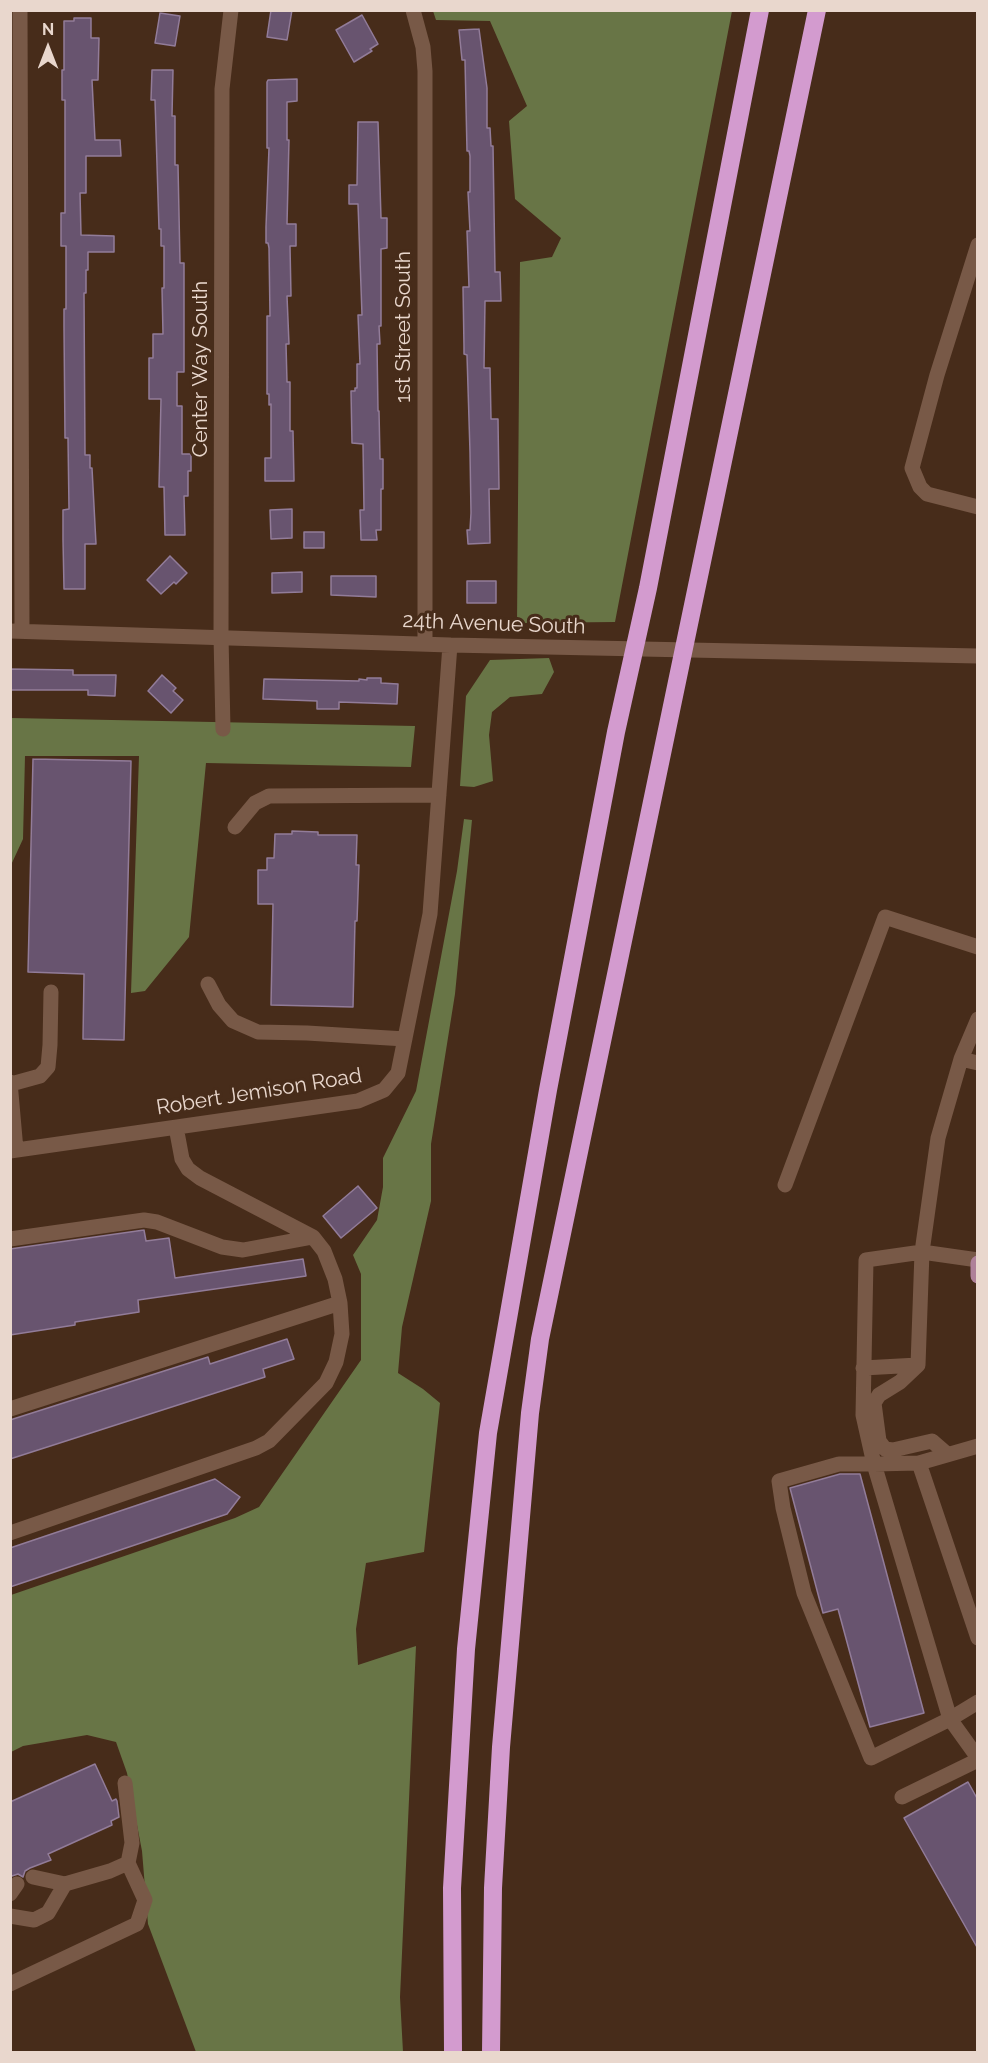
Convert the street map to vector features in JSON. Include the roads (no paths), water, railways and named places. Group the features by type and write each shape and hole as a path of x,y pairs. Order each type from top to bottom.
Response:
{"highway":[{"path":"453,2052 451,1962 453,1864 466,1649 488,1433 548,1090 616,732 648,588 760,10"},
{"path":"491,2052 493,1888 501,1747 530,1413 540,1340 817,10"}],"main road":[{"path":"978,1262 978,1275"}],"street":[{"path":"16,631 15,28 20,10"},
{"name":"Center Way South","path":"223,729 221,636 222,89 231,10"},
{"name":"1st Street South","path":"413,10 423,47 425,71 425,644"},
{"path":"978,246 937,375 912,468 920,487 927,494 978,507"},
{"name":"24th Avenue South","path":"16,631 450,645 978,656"},
{"name":"Robert Jemison Road","path":"14,1151 358,1101 384,1090 398,1073 430,914 450,645"},
{"path":"235,827 255,803 269,796 439,795"},
{"path":"785,1185 885,917 978,947"},
{"path":"208,984 219,1005 233,1021 258,1032 405,1039"},
{"path":"14,1151 11,1083 40,1076 48,1067 51,992"},
{"path":"947,1454 932,1441 892,1450 885,1449 879,1441 874,1403 879,1395 900,1382 918,1365 922,1252 938,1138 961,1059 978,1019"},
{"path":"961,1059 978,1063"},
{"path":"10,1533 256,1448 269,1441 326,1383 336,1362 342,1334 340,1303 335,1279 324,1251 313,1237 200,1178 188,1169 182,1159 176,1127"},
{"path":"10,1239 144,1220 157,1222 222,1247 243,1250 313,1237"},
{"path":"902,1797 978,1759 950,1719 874,1464 863,1415 866,1260 922,1252 978,1262"},
{"path":"10,1409 340,1303"},
{"path":"863,1368 918,1365"},
{"path":"978,1446 919,1463 839,1464 778,1481 804,1593 871,1758 950,1719 978,1702"},
{"path":"919,1463 978,1638"},
{"path":"10,1984 137,1924 145,1900 128,1863 132,1843 124,1783"},
{"path":"33,1876 64,1884 110,1871 128,1863"},
{"path":"10,1916 34,1920 48,1913 64,1884"}]}
